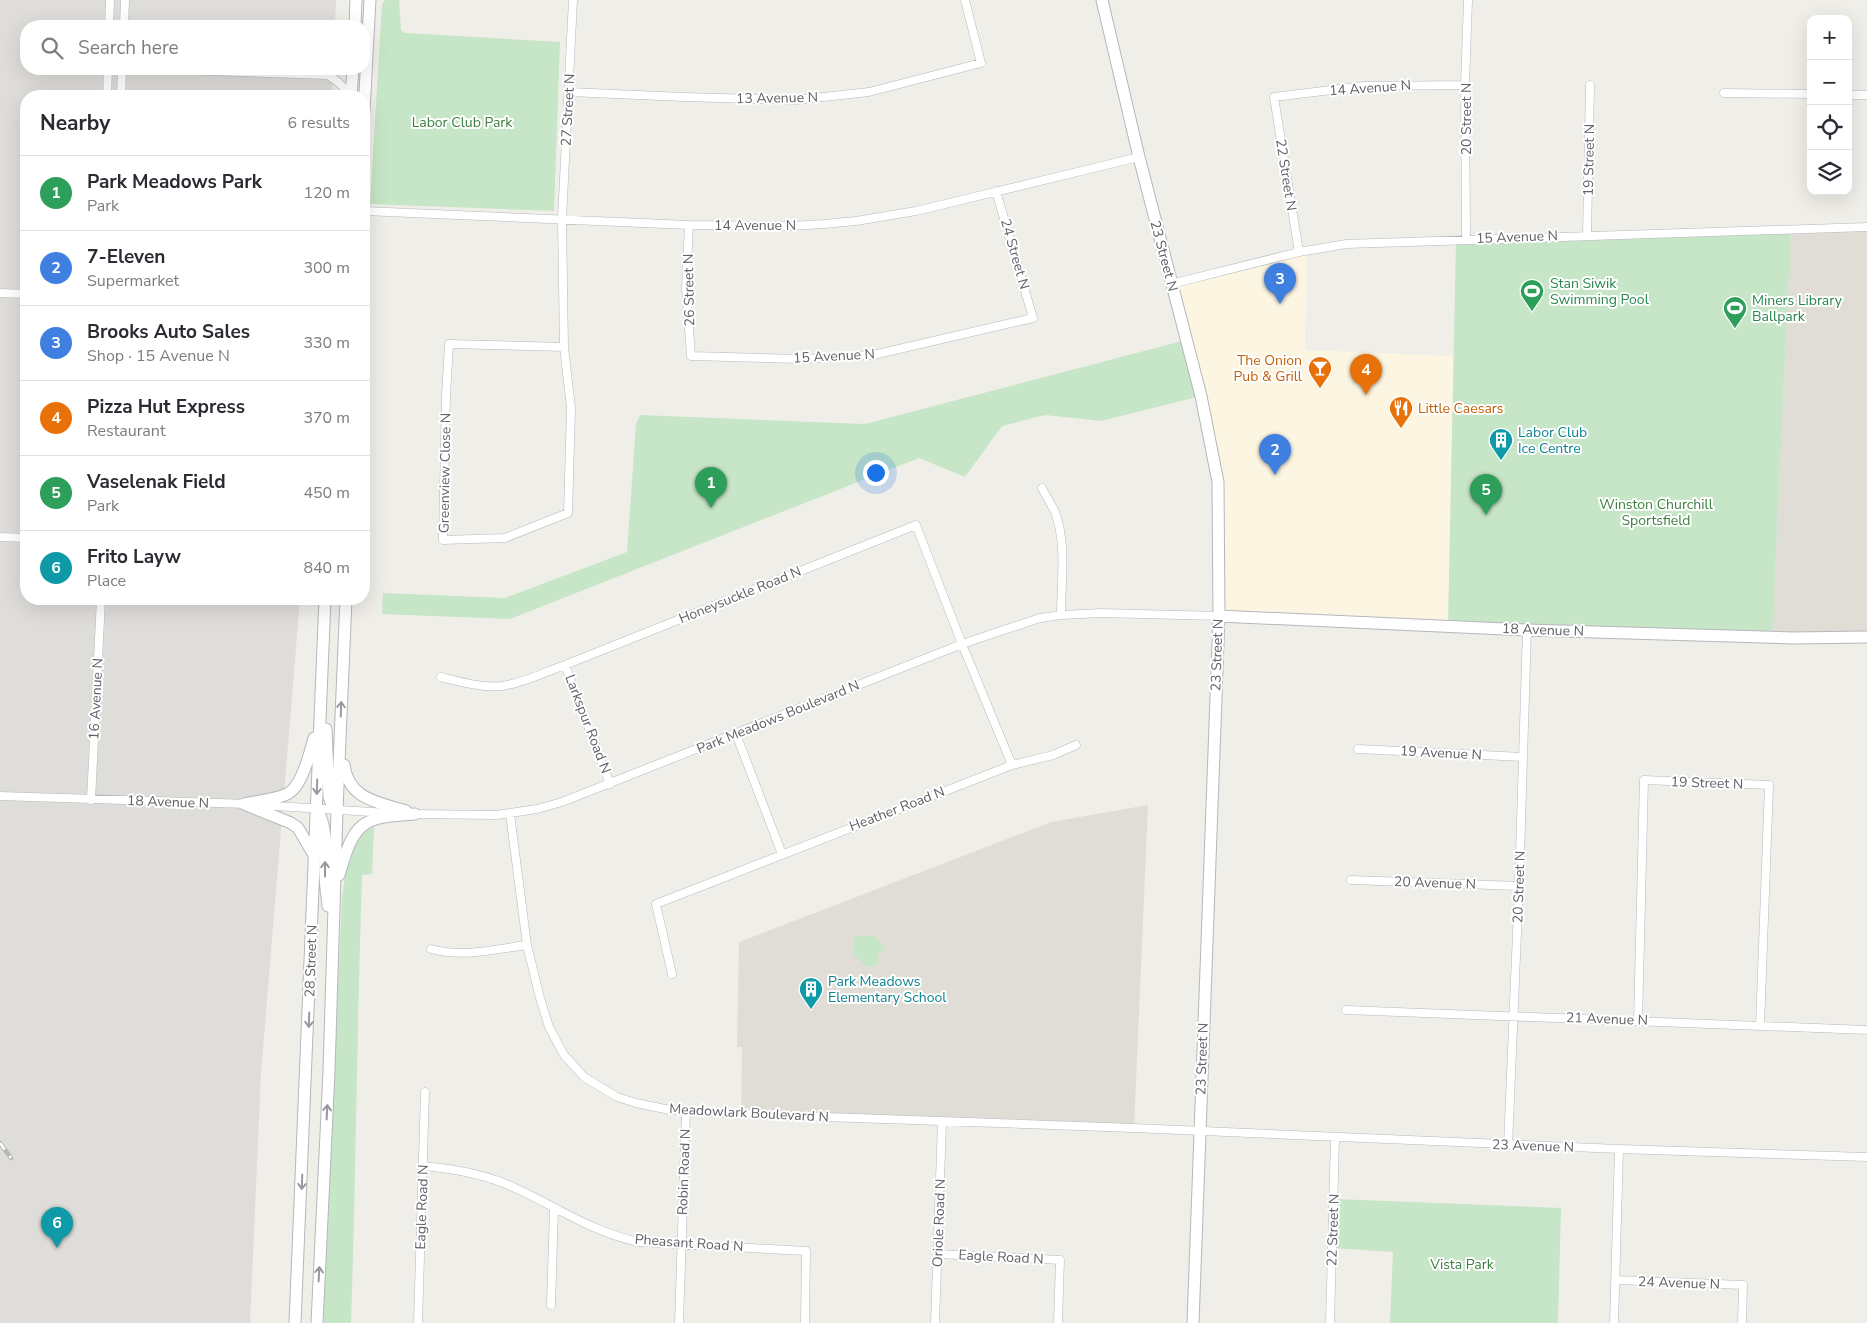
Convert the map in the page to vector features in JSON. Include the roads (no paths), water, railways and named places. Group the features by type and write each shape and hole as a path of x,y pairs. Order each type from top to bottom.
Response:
{"main road":[{"path":"355,20 356,0"},
{"name":"23 Street N","path":"1104,1 1139,157 1201,396 1216,464 1220,503 1219,616 1193,1323"},
{"path":"369,20 370,2"},
{"path":"352,90 353,75"},
{"path":"365,90 366,75"},
{"name":"28 Street N","path":"296,1323 319,717 325,605"},
{"name":"28 Street N","path":"317,1323 333,970 334,890 346,605"},
{"name":"18 Avenue N","path":"1219,616 1527,630 1793,638 1867,636"},
{"path":"323,632 328,665 326,734 329,797 332,805 337,810"},
{"path":"244,804 288,794 297,784 309,758 319,717"},
{"path":"340,734 346,778 354,790 368,799 415,814"},
{"path":"244,804 291,823 298,828 314,857"},
{"path":"317,808 323,821 326,835 325,877 333,970"},
{"path":"334,890 345,855 355,832 361,825 390,815 415,814"}],"street":[{"path":"109,20 110,0"},
{"path":"124,20 125,0"},
{"name":"27 Street N","path":"562,219 573,0"},
{"name":"13 Avenue N","path":"569,92 796,100 869,92 981,63 965,0"},
{"name":"20 Street N","path":"1466,239 1465,85 1468,0"},
{"path":"107,90 108,75"},
{"path":"121,90 122,75"},
{"path":"328,75 346,90"},
{"name":"14 Avenue N","path":"1274,97 1364,86 1465,85"},
{"name":"19 Street N","path":"1587,235 1590,85"},
{"path":"1724,93 1807,94"},
{"path":"1852,94 1867,95"},
{"name":"22 Street N","path":"1274,97 1299,252"},
{"name":"14 Avenue N","path":"370,211 689,225 790,226 856,221 916,211 1139,157"},
{"name":"24 Street N","path":"996,191 1033,318"},
{"name":"Greenview Close N","path":"562,219 564,347 571,408 568,513 505,538 443,540 449,344 564,347"},
{"name":"26 Street N","path":"689,225 686,288 691,356"},
{"name":"15 Avenue N","path":"1171,284 1299,252 1346,244 1867,227"},
{"path":"0,293 20,294"},
{"name":"15 Avenue N","path":"691,356 801,359 873,355 1033,318"},
{"path":"1042,488 1054,512 1060,532 1062,546 1061,615"},
{"name":"Honeysuckle Road N","path":"441,677 475,685 502,686 565,665 916,525 962,644"},
{"path":"0,537 20,538"},
{"name":"16 Avenue N","path":"91,800 101,605"},
{"name":"Park Meadows Boulevard N","path":"337,810 484,816 510,814 562,802 962,644 1040,618 1110,613 1219,616"},
{"name":"20 Street N","path":"1508,1144 1527,630"},
{"path":"962,644 1012,765"},
{"name":"Larkspur Road N","path":"565,665 610,784"},
{"path":"736,734 782,854"},
{"name":"Heather Road N","path":"672,974 656,904 1012,765 1053,755 1076,745"},
{"name":"19 Avenue N","path":"1358,749 1523,756"},
{"name":"19 Street N","path":"1638,1021 1644,780 1769,785 1760,1026"},
{"name":"18 Avenue N","path":"0,796 244,804 337,810"},
{"name":"Meadowlark Boulevard N","path":"510,814 527,945 546,1018 564,1055 578,1072 601,1089 617,1097 653,1108 686,1111 1200,1132"},
{"name":"20 Avenue N","path":"1351,880 1519,886"},
{"path":"431,949 459,954 527,945"},
{"name":"21 Avenue N","path":"1346,1010 1867,1030"},
{"name":"Eagle Road N","path":"418,1323 425,1092"},
{"name":"Robin Road N","path":"679,1323 686,1111"},
{"name":"Oriole Road N","path":"935,1323 942,1122"},
{"name":"23 Avenue N","path":"1200,1132 1619,1150 1867,1157"},
{"name":"22 Street N","path":"1330,1323 1335,1138"},
{"path":"1614,1323 1619,1150"},
{"name":"Pheasant Road N","path":"424,1166 487,1176 523,1191 587,1225 624,1239 639,1242 806,1251 805,1323"},
{"path":"551,1305 554,1209"},
{"name":"Eagle Road N","path":"938,1254 1060,1260 1058,1323"},
{"name":"24 Avenue N","path":"1616,1280 1743,1285 1742,1323"}],"railway":[{"path":"0,1143 11,1158"}],"place":[{"name":"Brooks Auto Sales","path":"1280,304"},
{"name":"Stan Siwik Swimming Pool","path":"1532,312"},
{"name":"Miners Library Ballpark","path":"1735,329"},
{"name":"The Onion Pub & Grill","path":"1320,389"},
{"name":"Pizza Hut Express","path":"1366,395"},
{"name":"Little Caesars","path":"1401,429"},
{"name":"Labor Club Ice Centre","path":"1501,461"},
{"name":"7-Eleven","path":"1275,475"},
{"name":"Park Meadows Park","path":"711,508"},
{"name":"Vaselenak Field","path":"1486,515"},
{"name":"Park Meadows Elementary School","path":"811,1010"},
{"name":"Frito Layw","path":"57,1248"}],"park label":[{"name":"Labor Club Park","path":"462,122"},
{"name":"Winston Churchill Sportsfield","path":"1656,512"},
{"name":"Vista Park","path":"1462,1264"}]}
